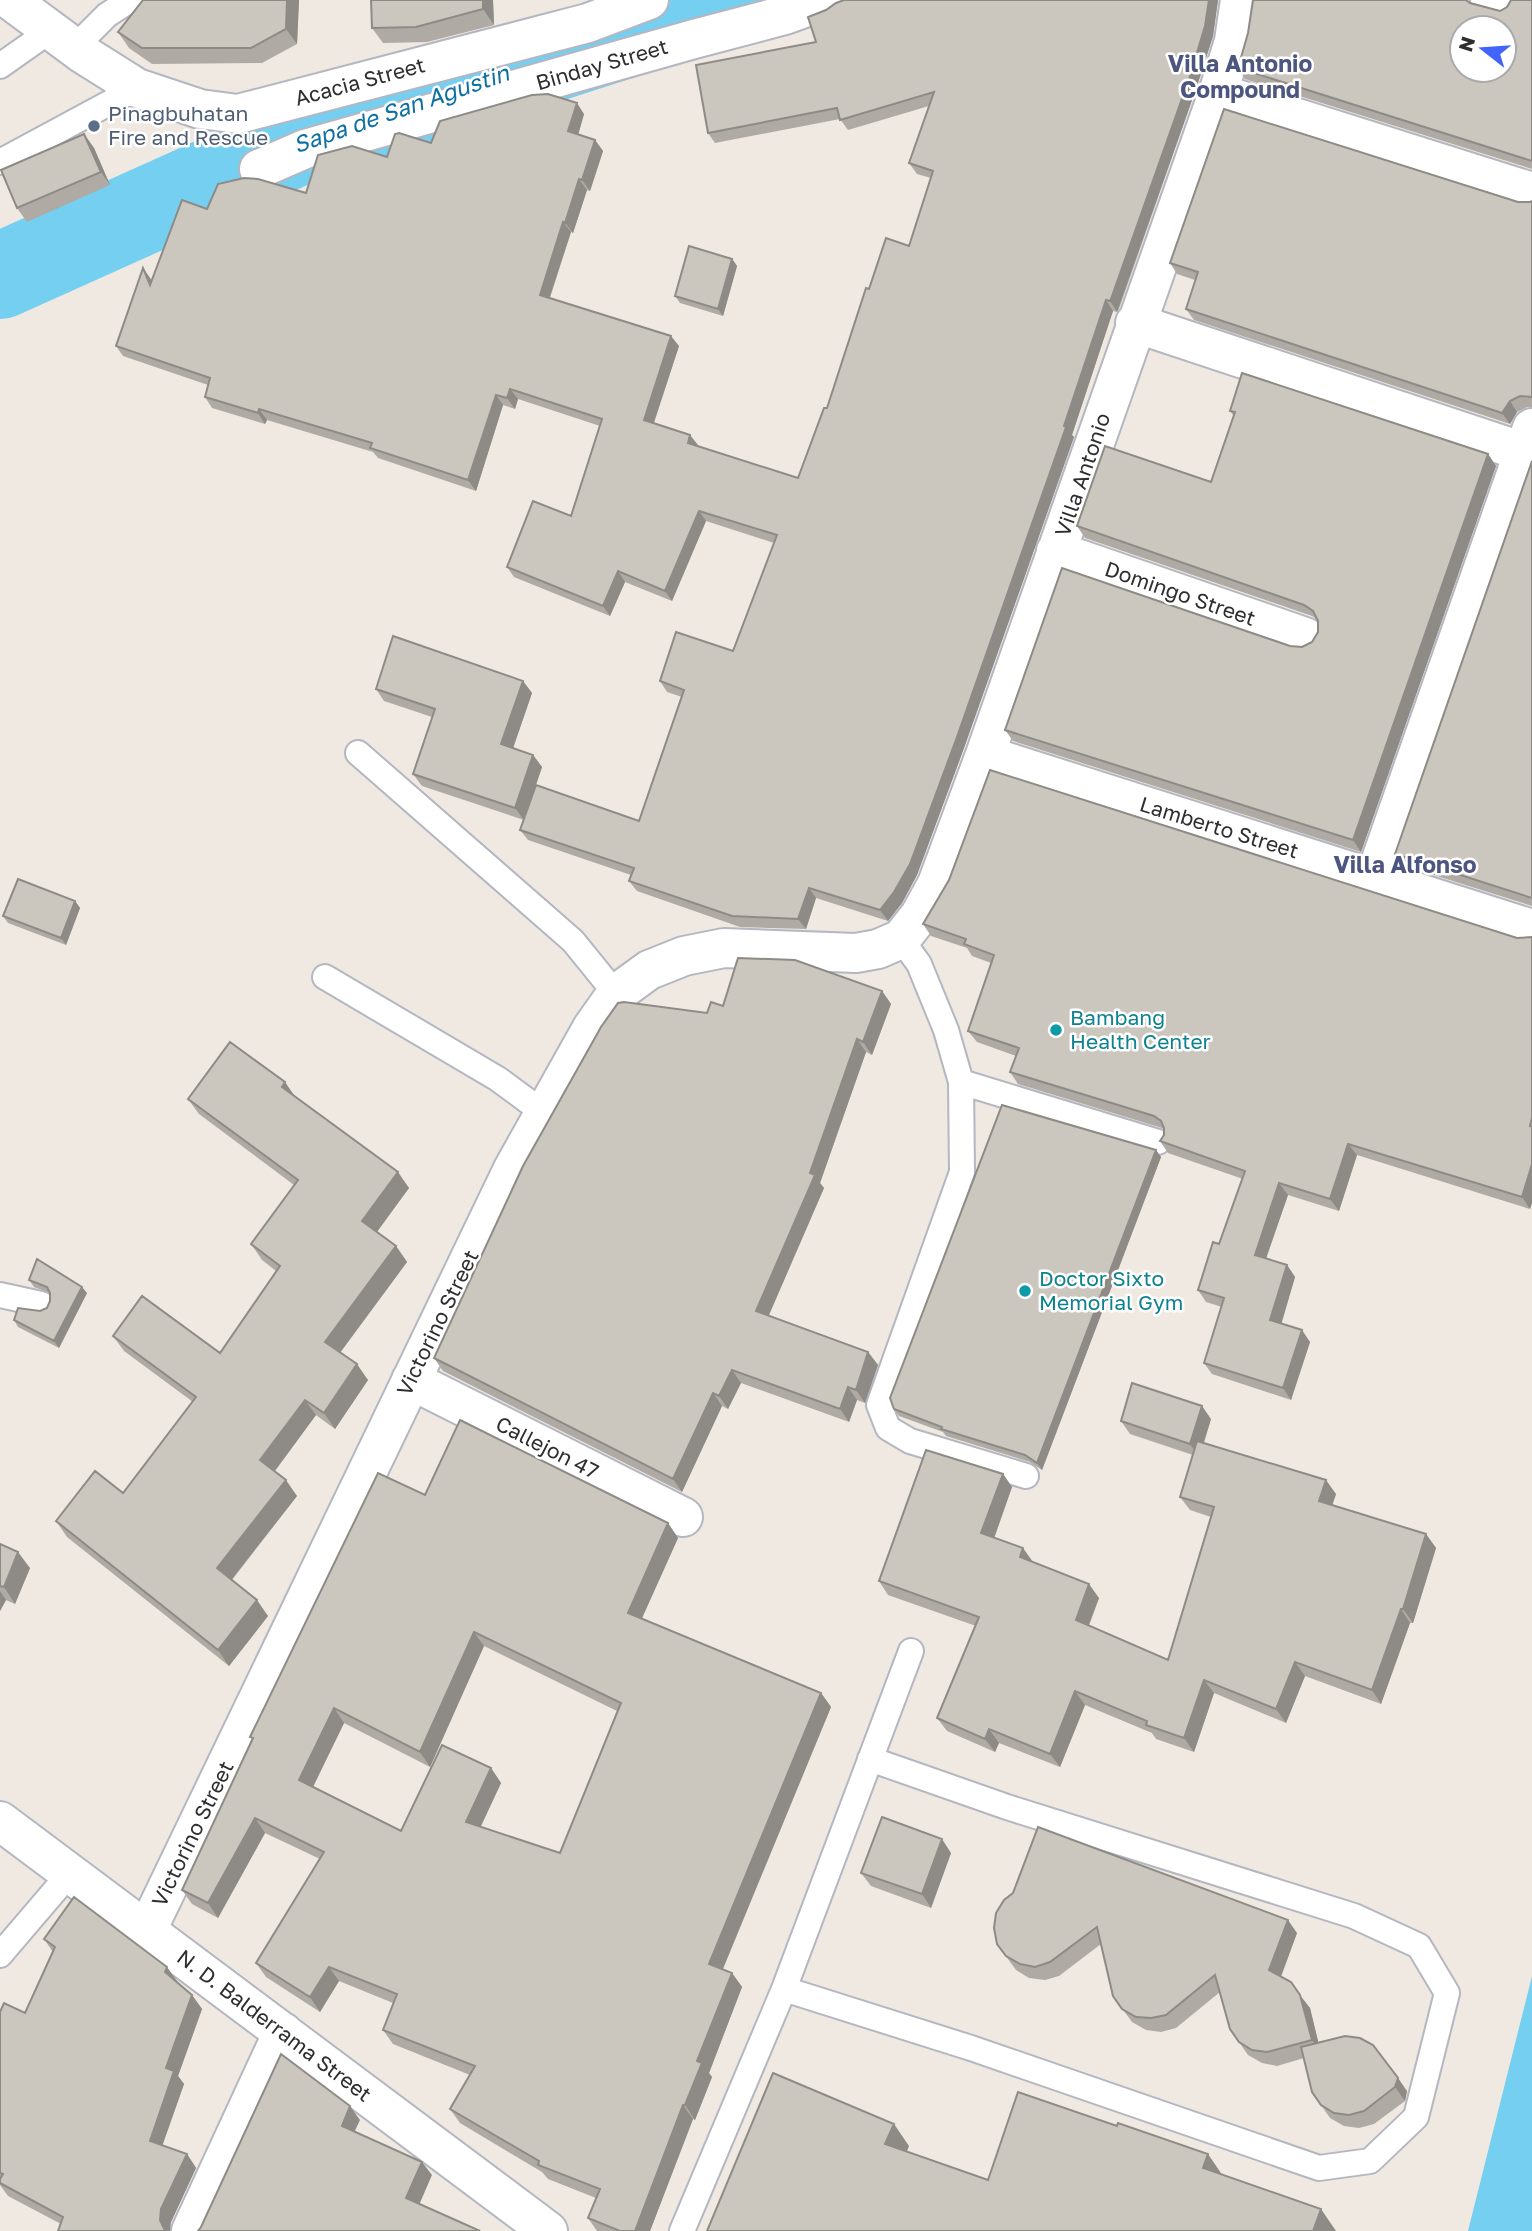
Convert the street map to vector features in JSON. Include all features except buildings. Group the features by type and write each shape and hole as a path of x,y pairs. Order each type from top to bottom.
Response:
{"street":[{"name":"Acacia Street","path":"10,0 137,88 200,108 237,114 588,23 649,0"},
{"name":"Binday Street","path":"259,169 305,149 668,46 785,16 826,0"},
{"name":"Villa Antonio","path":"901,939 920,915 937,884 985,754 1218,93 1234,41 1240,0"},
{"path":"1218,93 1532,192"},
{"path":"1135,323 1528,440 1376,877"},
{"name":"Domingo Street","path":"1056,551 1305,637"},
{"name":"Lamberto Street","path":"985,754 1532,929"},
{"name":"Victorino Street","path":"147,1930 513,1169 592,1028 616,994 649,970 684,956 724,947 856,953 878,949 901,939"},
{"name":"Callejon 47","path":"411,1380 682,1517"},
{"name":"N. D. Balderrama Street","path":"0,1821 548,2231"},
{"path":"191,2231 283,2032"}],"lane":[{"path":"0,66 63,39 130,0"},
{"path":"0,162 137,88"},
{"path":"358,753 573,941 616,994"},
{"path":"901,939 919,964 946,1030 961,1082 962,1172 879,1405 888,1428 910,1441 1026,1476"},
{"path":"325,976 498,1079 544,1113"},
{"path":"961,1082 1158,1142"},
{"path":"0,1295 41,1304"},
{"path":"682,2231 784,1989 911,1651"},
{"path":"784,1989 971,2048 1319,2168 1370,2161 1416,2117 1447,1993 1419,1946 1354,1916 1006,1807 870,1759"},
{"path":"0,1955 70,1873"}],"water":[{"path":"1532,1976 1532,2231 1468,2231"}],"waterway":[{"name":"Sapa de San Agustin","path":"0,276 307,138 734,0"}],"place":[{"name":"Pinagbuhatan Fire and Rescue","path":"94,126"},
{"name":"Bambang Health Center","path":"1056,1030"},
{"name":"Doctor Sixto Memorial Gym","path":"1025,1291"}],"district":[{"name":"Villa Antonio Compound","path":"1240,77"},
{"name":"Villa Alfonso","path":"1405,865"}]}
